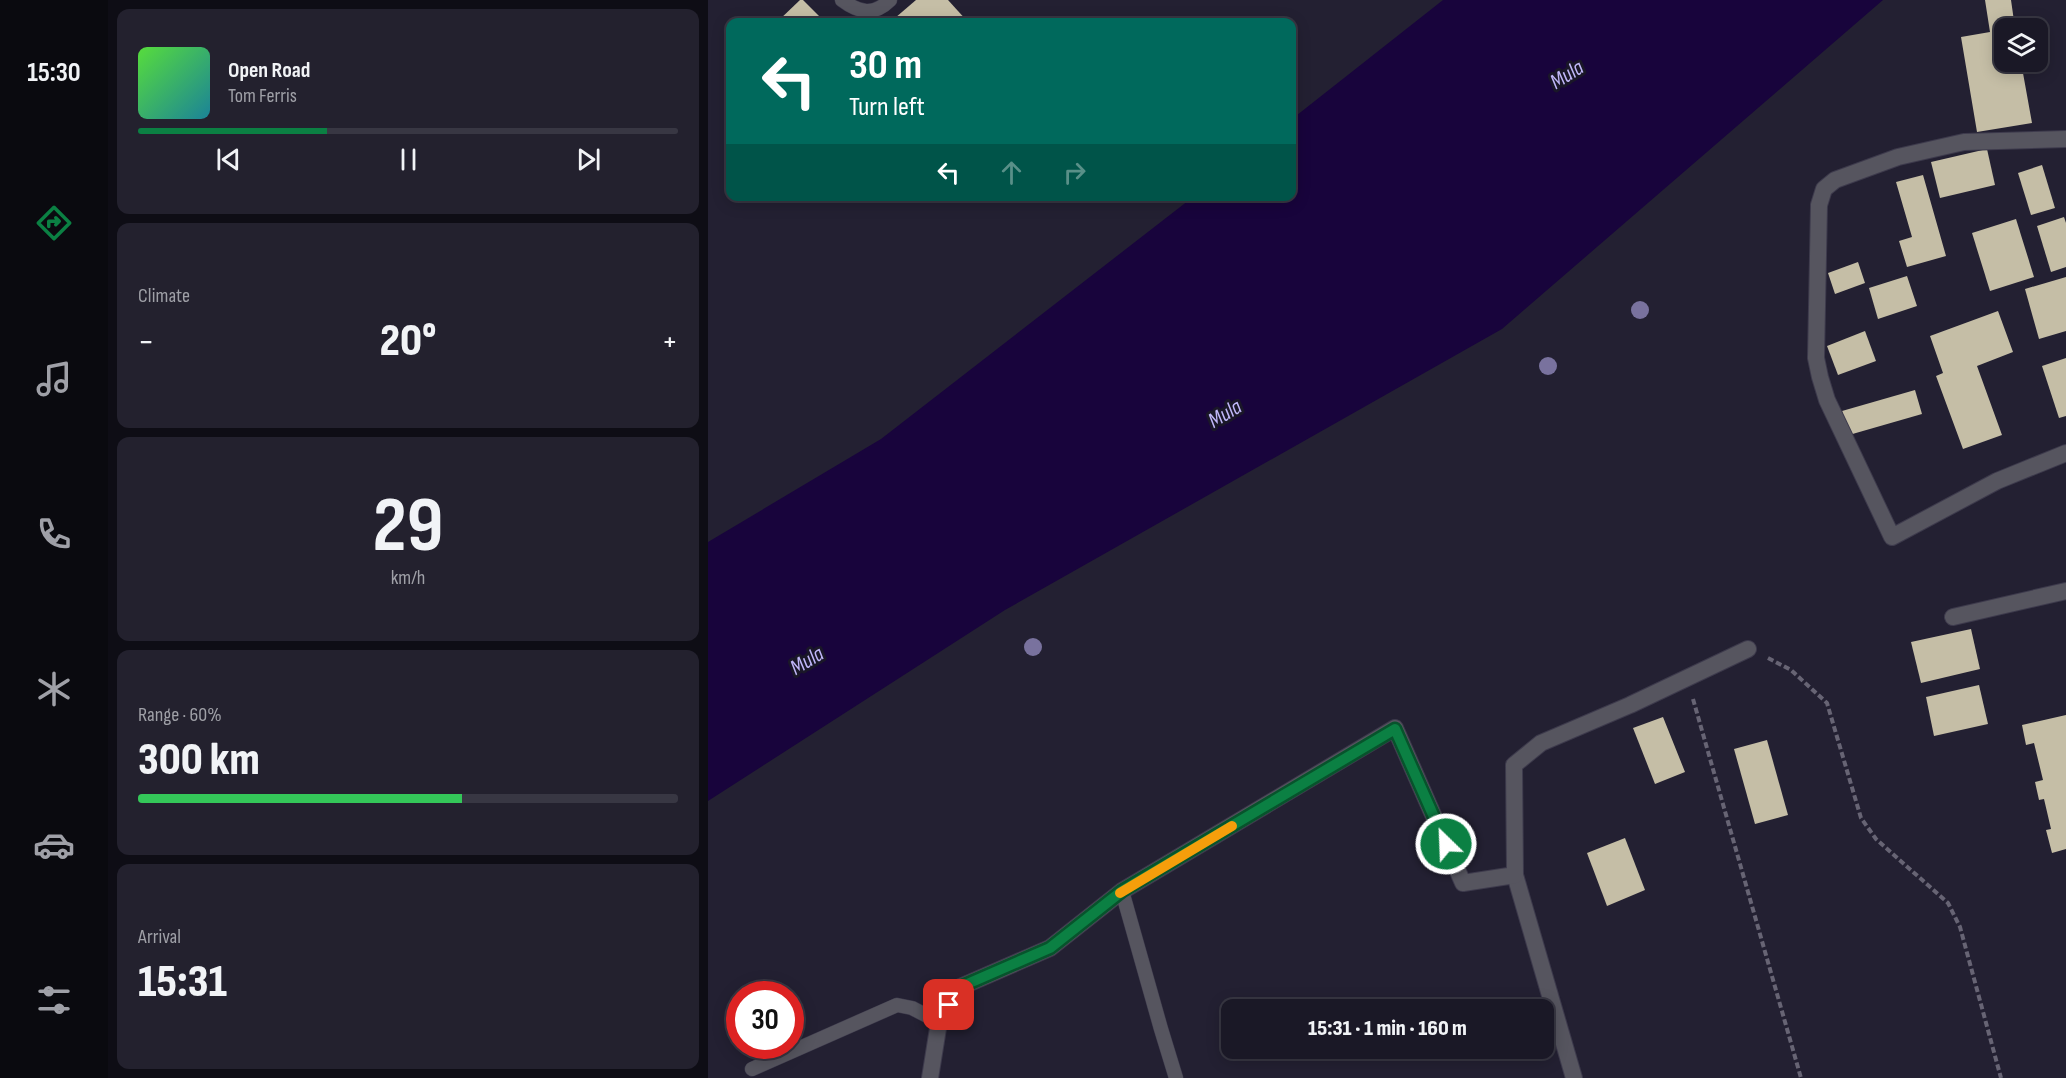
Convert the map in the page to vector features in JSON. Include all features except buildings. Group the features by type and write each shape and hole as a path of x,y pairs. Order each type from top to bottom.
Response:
{"street":[{"path":"2066,138 1964,141 1898,157 1835,180 1824,189 1819,206 1816,358 1827,400 1892,537 1997,481 2066,453"},
{"path":"1953,617 2066,591"},
{"path":"1574,1078 1515,875 1514,765 1541,743 1630,705 1748,649"},
{"path":"930,1078 939,1022 958,988 1050,948 1122,891 1395,729 1463,883 1515,875"}],"lane":[{"path":"842,0 856,9 868,12 885,5 890,0"},
{"path":"1122,891 1176,1078"},
{"path":"752,1069 897,1005 912,1008 939,1022"}],"path":[{"path":"1748,649 1791,670 1827,703 1861,818 1876,839 1948,903 1960,927 2001,1078"},
{"path":"1687,678 1802,1078"}],"water":[{"name":"Mula","path":"1443,0 1883,0 1502,329 1005,610 708,801 708,542 881,439 1188,201 1296,201 1296,116"}],"slow traffic":[{"path":"1120,893 1232,826"}],"route":[{"path":"949,1005 958,988 1050,948 1122,891 1395,729 1446,844"}]}
